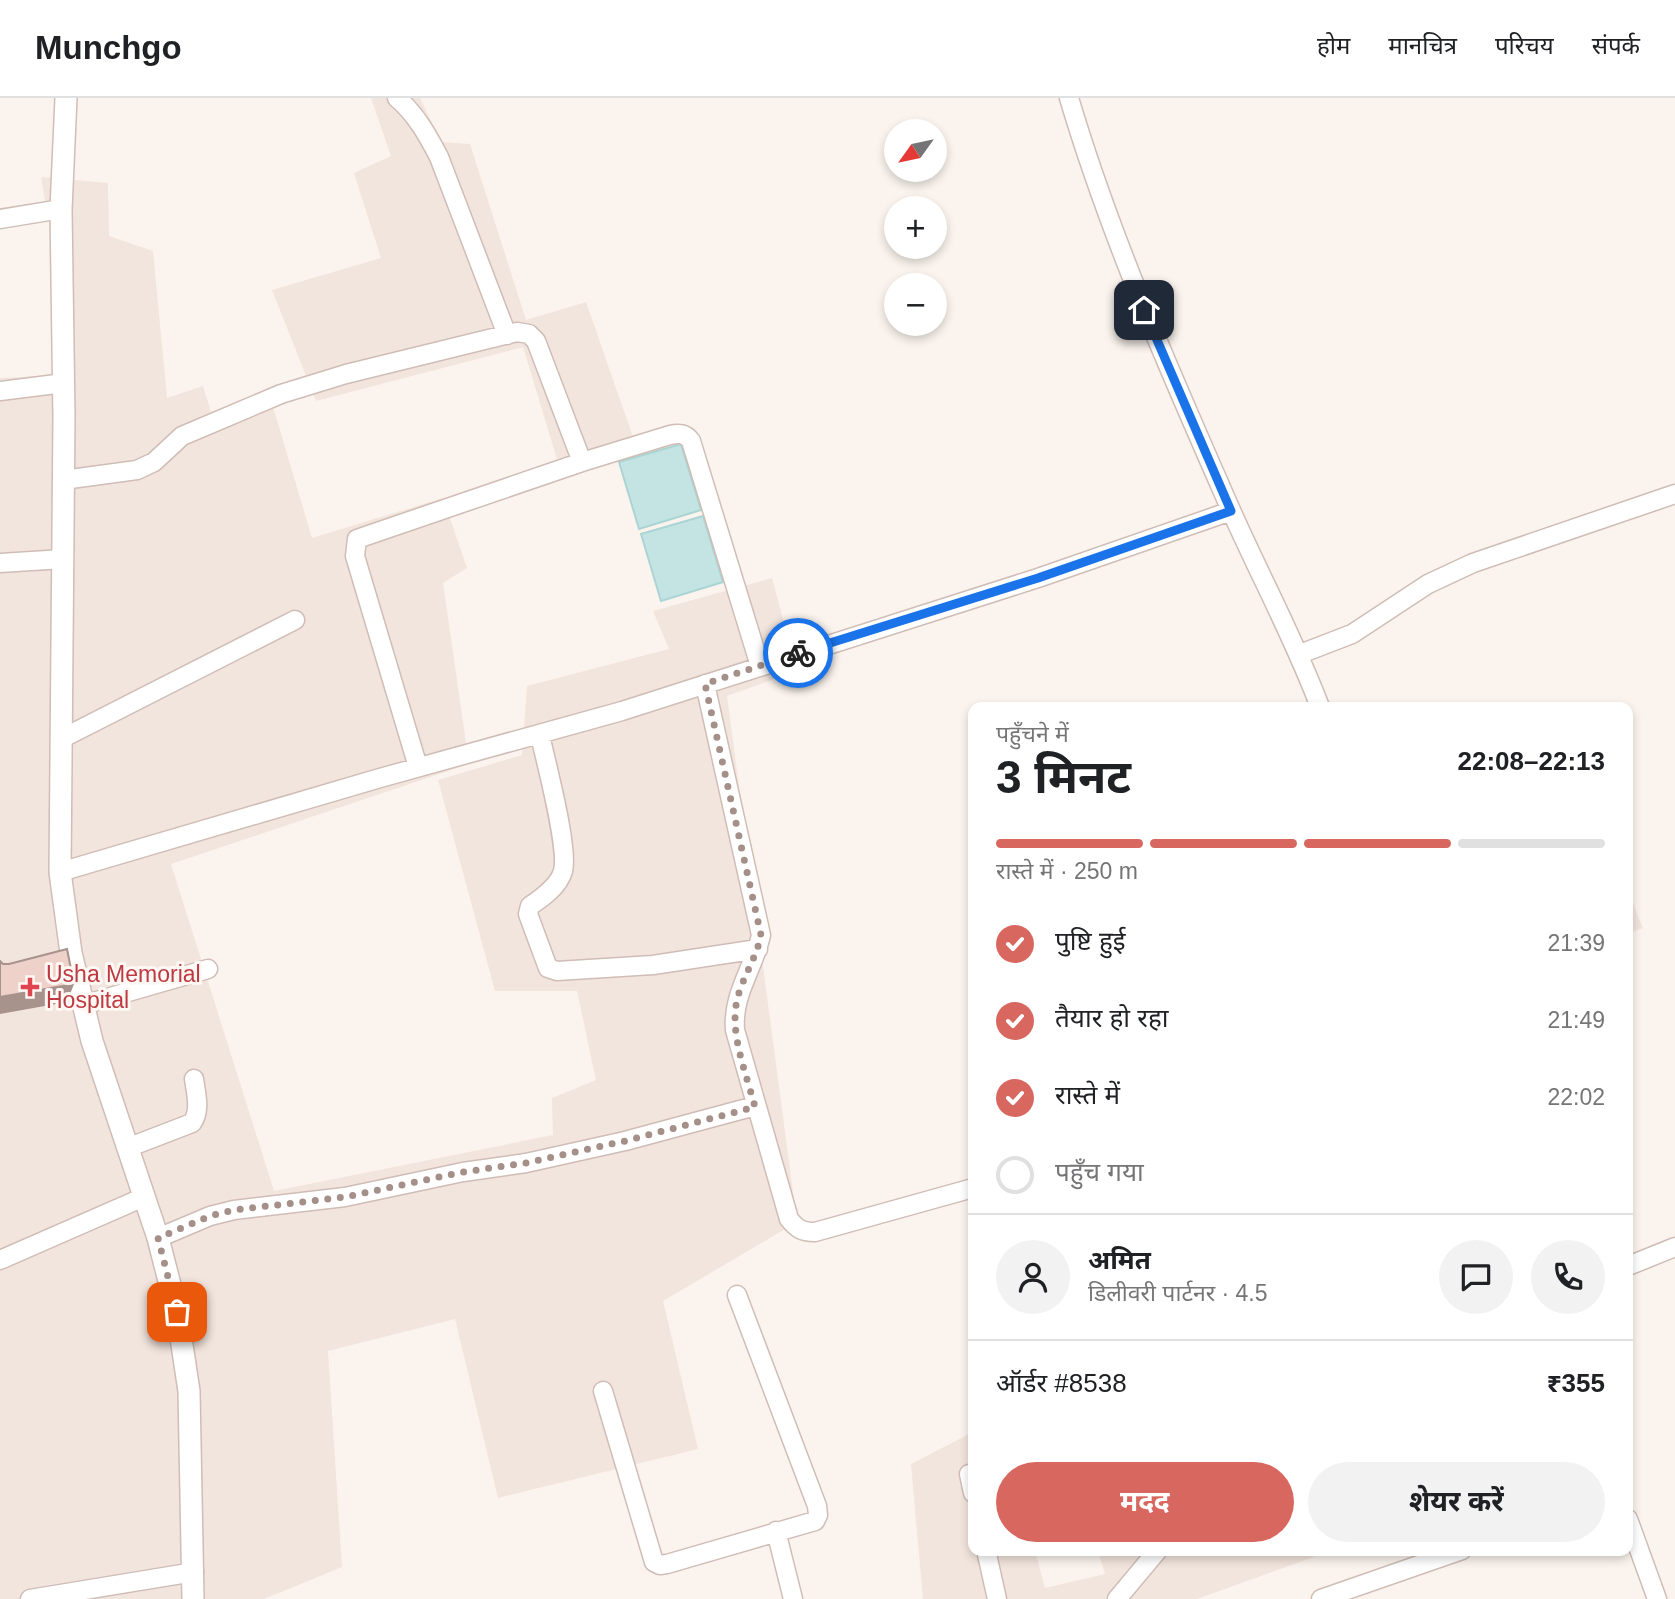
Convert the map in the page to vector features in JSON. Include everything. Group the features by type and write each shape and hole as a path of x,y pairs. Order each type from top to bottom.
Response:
{"street":[{"path":"66,98 61,209 64,383 60,872 65,954 158,1238 177,1312 190,1391 194,1599"},
{"path":"397,98 425,131 439,157 507,335"},
{"path":"1069,98 1144,310 1231,511 1300,654 1318,702"},
{"path":"0,219 61,209"},
{"path":"63,480 137,470 154,462 182,436 282,394 346,374 524,332 536,341 582,461"},
{"path":"0,391 64,383"},
{"path":"418,767 355,556 357,539 582,461 670,435 679,433 691,441 760,666"},
{"path":"1300,654 1352,634 1429,584 1473,563 1675,494"},
{"path":"60,872 418,767 540,735 1038,578 1231,511"},
{"path":"0,563 62,559"},
{"path":"61,739 295,620"},
{"path":"705,684 761,935 738,996 734,1016 735,1030 789,1219 796,1228 804,1232 815,1232 968,1189"},
{"path":"540,735 563,849 563,870 557,884 530,906 528,915 548,968 557,971 653,965 758,948"},
{"path":"83,1005 208,969"},
{"path":"127,1148 192,1123 197,1108 194,1079"},
{"path":"158,1238 210,1216 234,1210 345,1197 463,1172 526,1163 625,1141 755,1107"},
{"path":"0,1260 144,1197"},
{"path":"1633,1264 1675,1247"},
{"path":"603,1391 654,1562 667,1564 815,1521 818,1516 817,1506 737,1295"},
{"path":"776,1531 793,1599"},
{"path":"1633,1533 1657,1599"},
{"path":"987,1556 997,1599"},
{"path":"1117,1599 1153,1556"},
{"path":"1321,1599 1445,1556"},
{"path":"30,1599 194,1572"}],"shaded area":[{"path":"371,98 420,98 441,142 470,144 526,320 586,302 633,437 557,459 523,347 316,401 272,290 381,258 354,173 391,156"},
{"path":"41,177 108,183 109,236 153,251 167,398 203,386 211,412 268,390 312,538 443,498 467,568 443,583 469,764 171,864 274,1191 553,1135 552,1098 596,1080 577,991 495,991 438,780 522,755 527,686 669,649 653,611 772,578 797,671 727,696 797,1222 663,1301 698,1449 498,1498 455,1319 328,1351 342,1567 264,1599 0,1599 0,378 75,374"},
{"path":"1633,903 1643,928 1633,932"},
{"path":"968,1435 968,1556 1036,1556 1045,1588 1105,1574 1100,1556 1316,1556 1197,1599 923,1599 911,1464"}],"water":[{"path":"681,444 701,510 639,529 619,462"},
{"path":"703,516 723,582 661,601 641,534"}],"building":[{"path":"67,949 74,984 0,997 0,961 9,964"}],"way so far":[{"path":"177,1312 158,1238 210,1216 234,1210 345,1197 463,1172 526,1163 625,1141 755,1107 735,1030 734,1016 738,996 761,935 705,684 798,653"}],"place":[{"name":"Usha Memorial Hospital","path":"30,987"}],"route":[{"path":"798,653 1038,578 1231,511 1144,310"}]}
